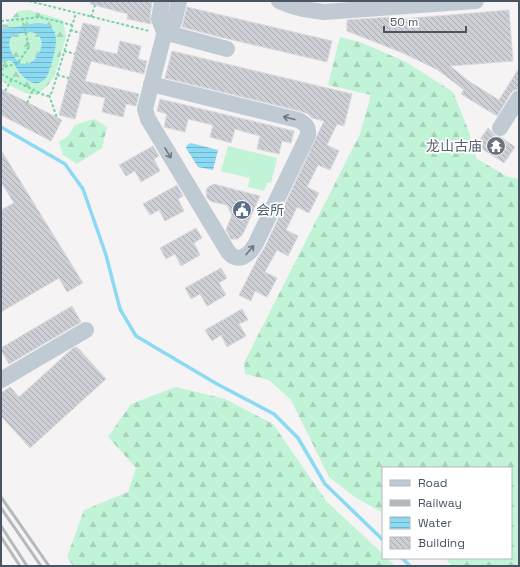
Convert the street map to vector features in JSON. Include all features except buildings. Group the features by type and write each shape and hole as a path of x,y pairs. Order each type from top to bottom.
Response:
{"street":[{"path":"162,1 159,20 164,33"},
{"path":"151,84 298,120 306,126 308,135 256,243 250,252 245,256 236,258 229,254 226,250 148,119 145,109 151,84 164,33 174,22 179,1"},
{"path":"279,1 289,6 304,10 324,12 476,1"},
{"path":"164,33 227,49"},
{"path":"500,128 519,98"},
{"path":"1,380 86,330"}],"path":[{"path":"29,1 40,2 76,13 164,33"},
{"path":"92,17 95,6"},
{"path":"49,95 52,92 76,13"},
{"path":"1,20 40,17 72,25"},
{"path":"1,70 4,67 17,64 29,47 22,18"},
{"path":"70,30 80,33"},
{"path":"64,51 75,54"},
{"path":"1,74 45,96 49,95"},
{"path":"57,75 69,78"},
{"path":"5,91 12,79"},
{"path":"27,103 33,90"},
{"path":"49,95 57,118"}],"green space":[{"path":"29,10 63,20 66,36 55,75 48,85 37,95 25,93 1,81 1,23 6,25 18,11"},
{"path":"340,37 360,42 406,62 453,92 469,132 476,158 506,176 519,179 519,563 516,566 452,566 446,559 512,559 512,467 382,467 382,512 355,497 329,477 291,400 269,380 245,374 244,363 360,134 371,95 328,85"},
{"path":"94,119 107,127 102,148 77,164 63,155 59,142 68,136 75,125"},
{"path":"228,146 277,158 271,183 267,183 264,191 248,187 250,178 221,171"},
{"path":"176,387 225,399 273,424 327,502 382,553 382,559 388,559 395,566 73,566 67,557 84,510 128,492 136,468 108,437 131,404"}],"water":[{"path":"36,23 50,26 54,30 56,42 54,55 48,75 43,81 34,83 26,79 20,74 10,60 1,63 1,28 17,27","holes":["31,32 38,35 42,46 36,58 25,64 19,62 14,57 10,49 10,38 17,34"]},
{"path":"191,143 218,150 213,170 198,167 186,148 187,145"}],"waterway":[{"path":"1,127 65,164 83,189 106,255 120,309 136,336 217,384 274,414 298,438 325,484 382,539"},
{"path":"403,559 410,566"}],"railway":[{"path":"1,497 49,566"},
{"path":"1,508 41,566"},
{"path":"1,526 27,566"},
{"path":"1,537 20,566"}],"place":[{"name":"龙山古庙","path":"496,146"},
{"name":"会所","path":"242,210"}]}
